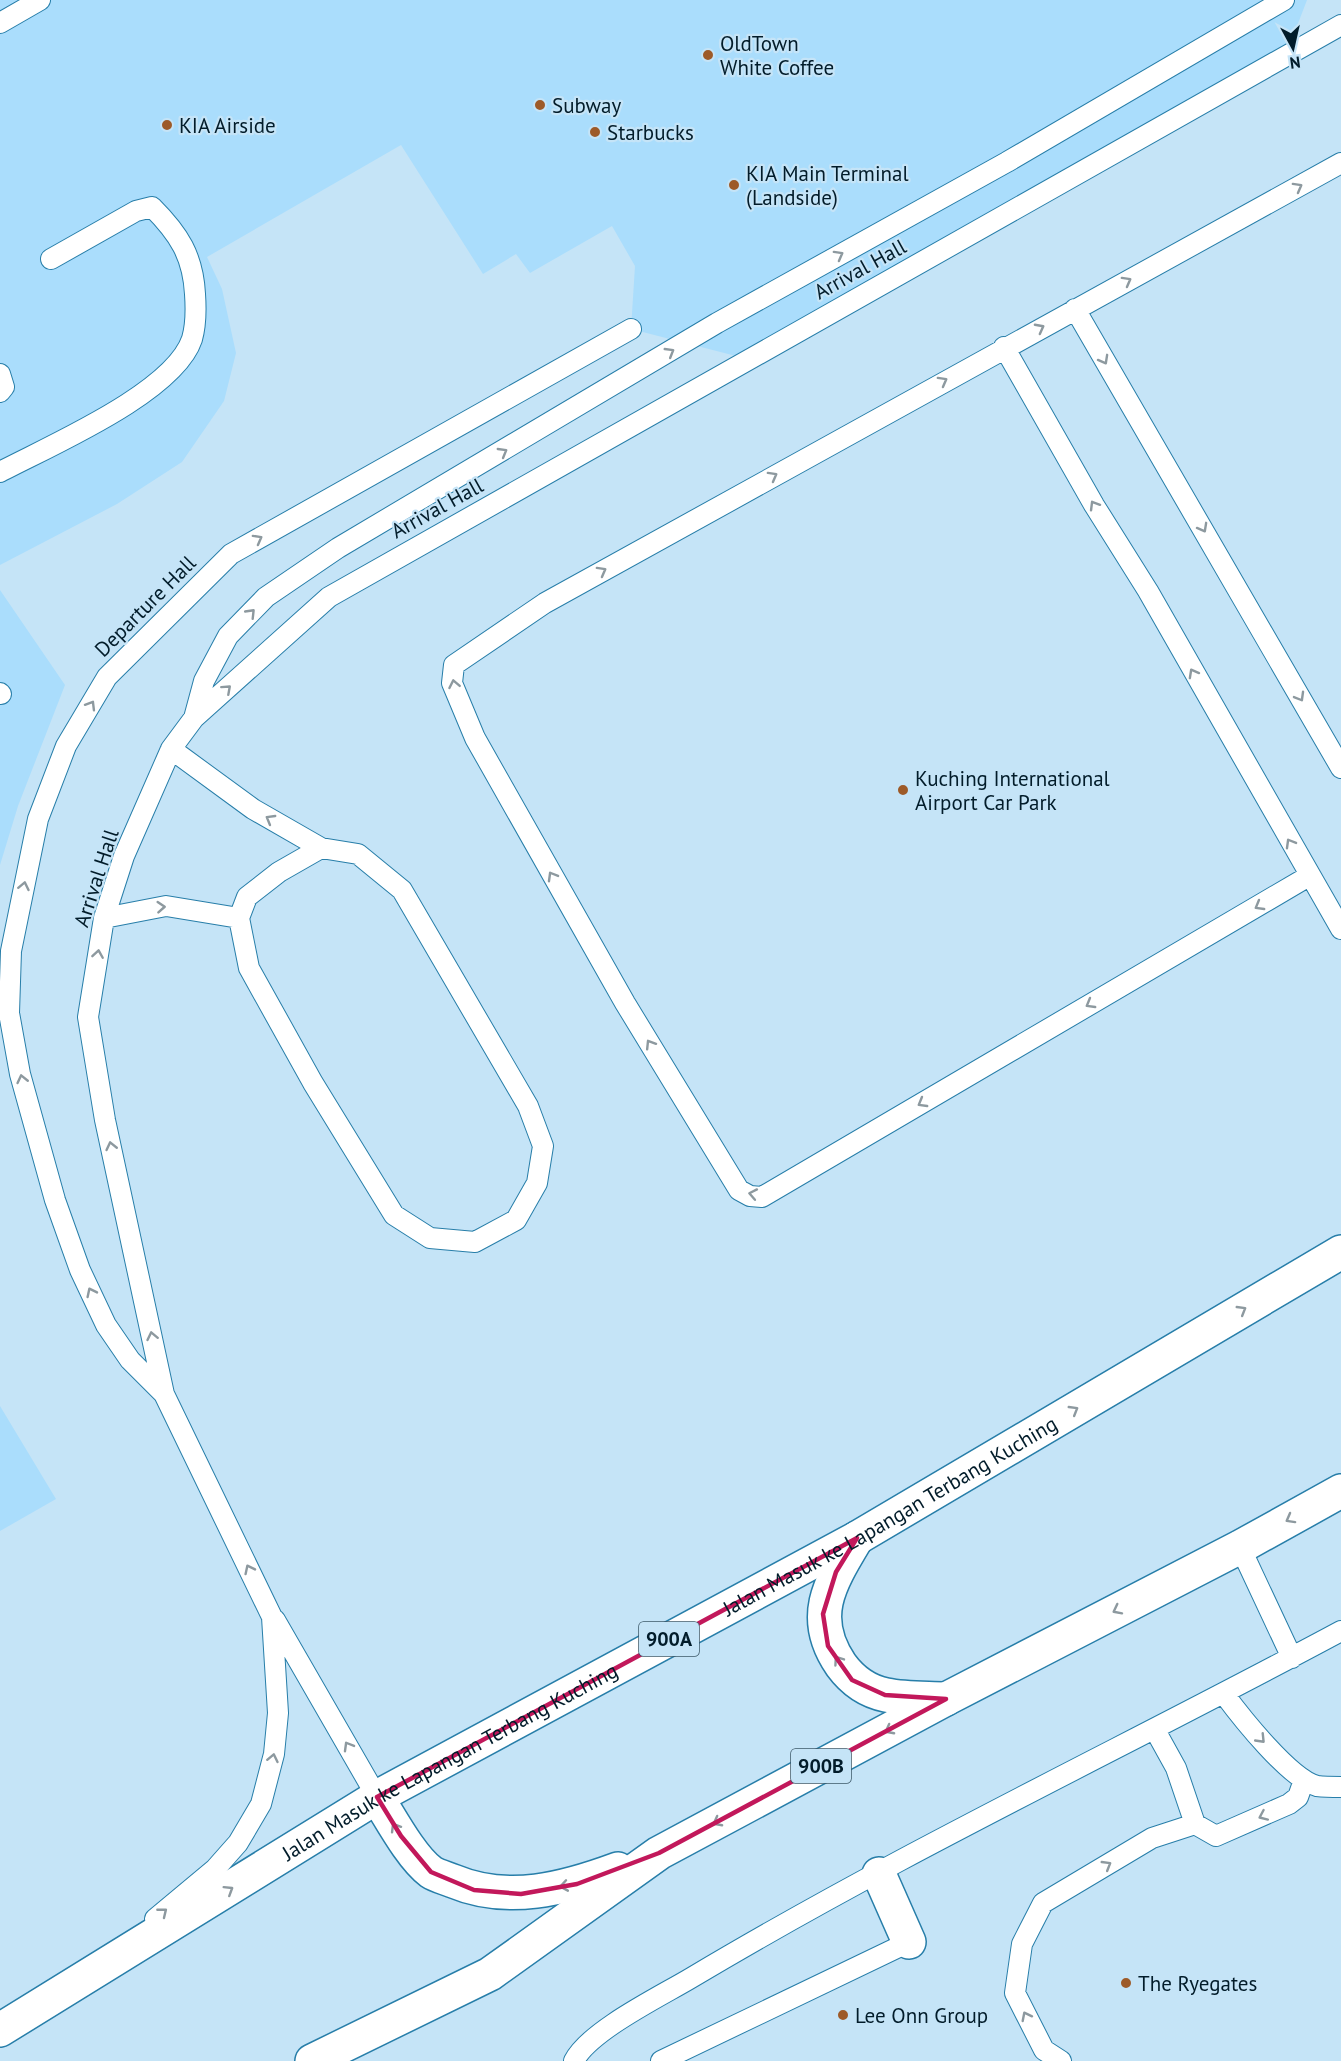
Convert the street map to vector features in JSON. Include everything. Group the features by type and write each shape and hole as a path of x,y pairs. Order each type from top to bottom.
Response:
{"main road":[{"name":"Jalan Masuk ke Lapangan Terbang Kuching","path":"0,2030 378,1797 856,1538 1341,1252"},
{"name":"900B","path":"312,2061 490,1974 659,1853 946,1699 1240,1547 1341,1491"},
{"path":"856,1538 836,1572 822,1614 828,1646 852,1680 885,1695 946,1699"},
{"path":"378,1797 401,1836 432,1872 474,1890 521,1894 577,1884 659,1853"},
{"path":"879,1874 909,1942"}],"lane":[{"path":"0,23 40,0"},
{"path":"194,718 204,681 228,636 266,597 339,548 717,323 1008,162 1284,0"},
{"name":"Arrival Hall","path":"164,1394 105,1120 88,1017 104,918 124,856 171,749 194,718 328,597 1341,25"},
{"path":"1309,876 762,1197 750,1196 739,1190 576,918 475,738 452,683 454,665 545,603 1004,347 1341,163"},
{"path":"0,472 125,406 171,369 192,340 196,309 194,269 180,239 152,207 136,211 51,259"},
{"path":"1075,309 1341,768"},
{"name":"Departure Hall","path":"164,1394 130,1360 106,1325 80,1270 55,1200 36,1135 20,1074 9,1013 11,951 38,819 66,746 107,677 231,554 631,329"},
{"path":"1004,347 1094,505 1148,591 1341,929"},
{"path":"0,374 3,387 0,392"},
{"path":"171,749 244,803 321,848 358,854 402,890 528,1106 543,1146 537,1183 516,1220 475,1242 430,1238 394,1215 313,1083 249,968 239,918 248,897 279,872 321,848"},
{"path":"104,918 166,906 239,918"},
{"path":"164,1394 272,1617 378,1797"},
{"path":"1240,1547 1292,1658"},
{"path":"69,1989 215,1869 238,1843 261,1804 274,1754 278,1713 272,1617"},
{"path":"574,2061 579,2050 616,2022 726,1957 1341,1631"},
{"path":"1224,1694 1265,1744 1304,1780 1317,1786 1341,1787"},
{"path":"1155,1730 1176,1768 1195,1824 1216,1836 1289,1804 1298,1797 1304,1780"},
{"path":"1061,2061 1044,2050 1015,1993 1022,1944 1043,1903 1152,1838 1195,1824"},
{"path":"661,2061 909,1942"}],"highlighted area":[{"path":"857,1538 836,1572 823,1614 828,1646 852,1680 885,1695 946,1699 659,1853 577,1884 521,1894 474,1890 431,1872 401,1836 377,1797"}],"shaded area":[{"path":"0,0 1307,0 1289,47 736,356 631,329 635,266 612,226 530,273 516,254 483,274 401,145 207,257 222,289 236,353 224,401 182,462 117,504 0,565"},
{"path":"0,590 65,685 18,806 0,865"},
{"path":"0,1406 56,1499 0,1531"}],"place":[{"name":"OldTown White Coffee","path":"708,55"},
{"name":"Subway","path":"540,105"},
{"name":"KIA Airside","path":"167,125"},
{"name":"Starbucks","path":"595,132"},
{"name":"KIA Main Terminal (Landside)","path":"734,185"},
{"name":"Kuching International Airport Car Park","path":"903,790"},
{"name":"The Ryegates","path":"1126,1983"},
{"name":"Lee Onn Group","path":"843,2015"}]}
